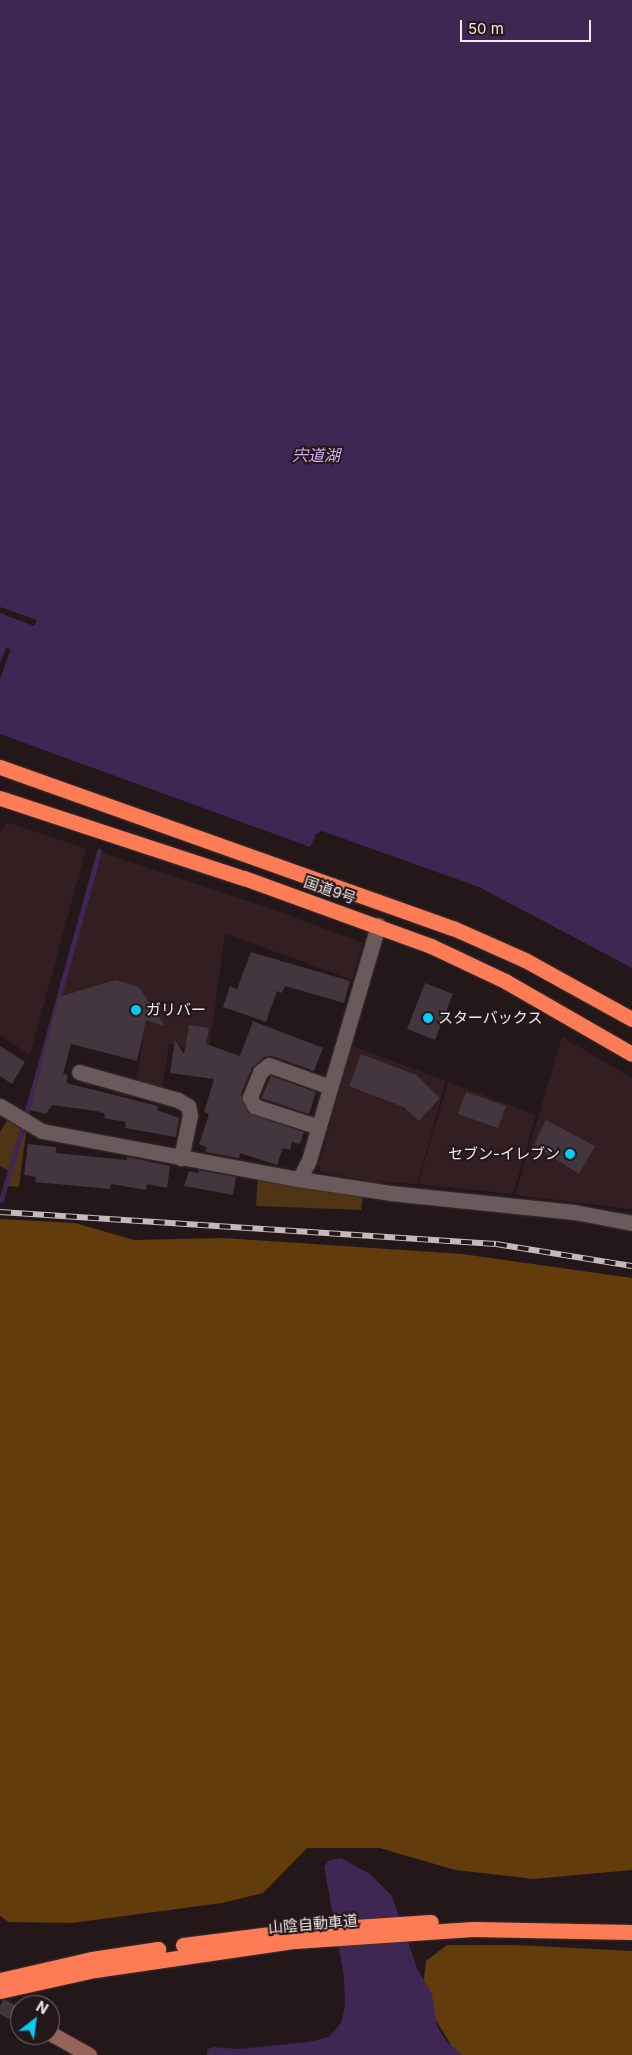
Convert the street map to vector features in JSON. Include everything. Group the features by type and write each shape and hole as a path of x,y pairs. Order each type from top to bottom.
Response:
{"highway":[{"name":"国道9号","path":"0,767 453,928 525,960 632,1019"},
{"name":"国道9号","path":"0,798 378,925 505,981 632,1054"},
{"name":"山陰自動車道","path":"0,1980 92,1959 294,1936 472,1924 632,1922"},
{"name":"山陰自動車道","path":"472,1924 632,1932"},
{"name":"山陰自動車道","path":"0,1991 104,1968 294,1936"}],"main road":[{"path":"60,2039 88,2055"}],"street":[{"path":"299,1179 319,1127 378,925"},
{"path":"319,1127 254,1106 250,1097 260,1072 269,1065 330,1087"},
{"path":"79,1072 178,1100 188,1106 190,1115 181,1158"},
{"path":"0,1106 42,1131 181,1158 390,1193 536,1207 632,1222"}],"shaded area":[{"path":"7,822 86,849 30,1055 0,1035 0,832"},
{"path":"102,853 277,911 363,943 352,980 225,933 209,1051 169,1044 162,1087 137,1082 143,1034 57,1007"},
{"path":"562,1037 632,1078 632,1209 515,1195"},
{"path":"352,1046 446,1081 417,1184 375,1182 321,1172 319,1164"},
{"path":"448,1082 536,1115 513,1194 418,1184"},
{"path":"7,1120 26,1132 19,1187 7,1186 11,1172 0,1166 0,1132"},
{"path":"258,1176 363,1197 361,1210 256,1206"},
{"path":"0,1219 75,1223 134,1240 223,1238 462,1254 632,1278 632,1870 533,1879 455,1870 380,1848 307,1848 263,1893 222,1903 72,1923 9,1922 0,1916"},
{"path":"447,1945 517,1945 632,1951 632,2055 457,2055 422,1997 426,1961"}],"water":[{"name":"宍道湖","path":"0,0 632,0 632,968 479,887 322,831 316,834 310,847 0,734 0,679 11,649 6,648 0,663 0,613 34,626 37,620 0,607"},
{"path":"341,1858 370,1874 392,1896 417,1968 432,1994 437,2026 447,2042 463,2055 207,2055 207,2050 213,2047 238,2049 308,2042 329,2037 341,2023 345,2007 344,1977 324,1866 330,1860"}],"building":[{"path":"251,952 350,981 344,1003 285,986 282,993 277,991 266,1022 223,1007 230,986 237,989"},
{"path":"115,980 139,987 165,1026 146,1020 137,1061 71,1044 63,1074 68,1075 66,1083 158,1106 157,1110 179,1118 176,1137 125,1128 126,1122 104,1118 105,1114 96,1111 52,1105 46,1114 30,1110 59,997"},
{"name":"スターバックス","path":"425,983 453,994 435,1040 407,1029"},
{"path":"253,1021 323,1048 314,1071 272,1056 264,1057 252,1068 241,1094 248,1113 304,1132 300,1144 292,1142 290,1150 283,1148 277,1165 240,1153 239,1158 205,1152 207,1147 199,1144 209,1114 204,1112 214,1079 170,1073 175,1040 184,1054 189,1025 209,1028 206,1044 240,1056"},
{"path":"0,1046 25,1062 12,1084 0,1076"},
{"path":"361,1054 416,1075 440,1098 419,1121 404,1107 349,1086"},
{"path":"271,1076 316,1092 309,1114 261,1098"},
{"path":"466,1092 506,1106 498,1128 458,1114"},
{"name":"セブン-イレブン","path":"546,1120 595,1146 579,1174 534,1145"},
{"path":"28,1144 56,1147 56,1153 127,1160 127,1157 170,1166 167,1188 147,1184 146,1190 111,1184 110,1189 35,1182 36,1177 24,1175"},
{"path":"199,1170 236,1177 233,1195 184,1186 189,1171 198,1173"}],"waterway":[{"path":"27,1111 99,851"},
{"path":"1,1200 22,1129"}],"tunnel":[{"path":"0,2005 10,2010"}],"railway":[{"path":"0,1212 496,1244 632,1266"}],"place":[{"name":"ガリバー","path":"136,1010"},
{"name":"スターバックス","path":"428,1018"},
{"name":"セブン-イレブン","path":"570,1154"}]}
